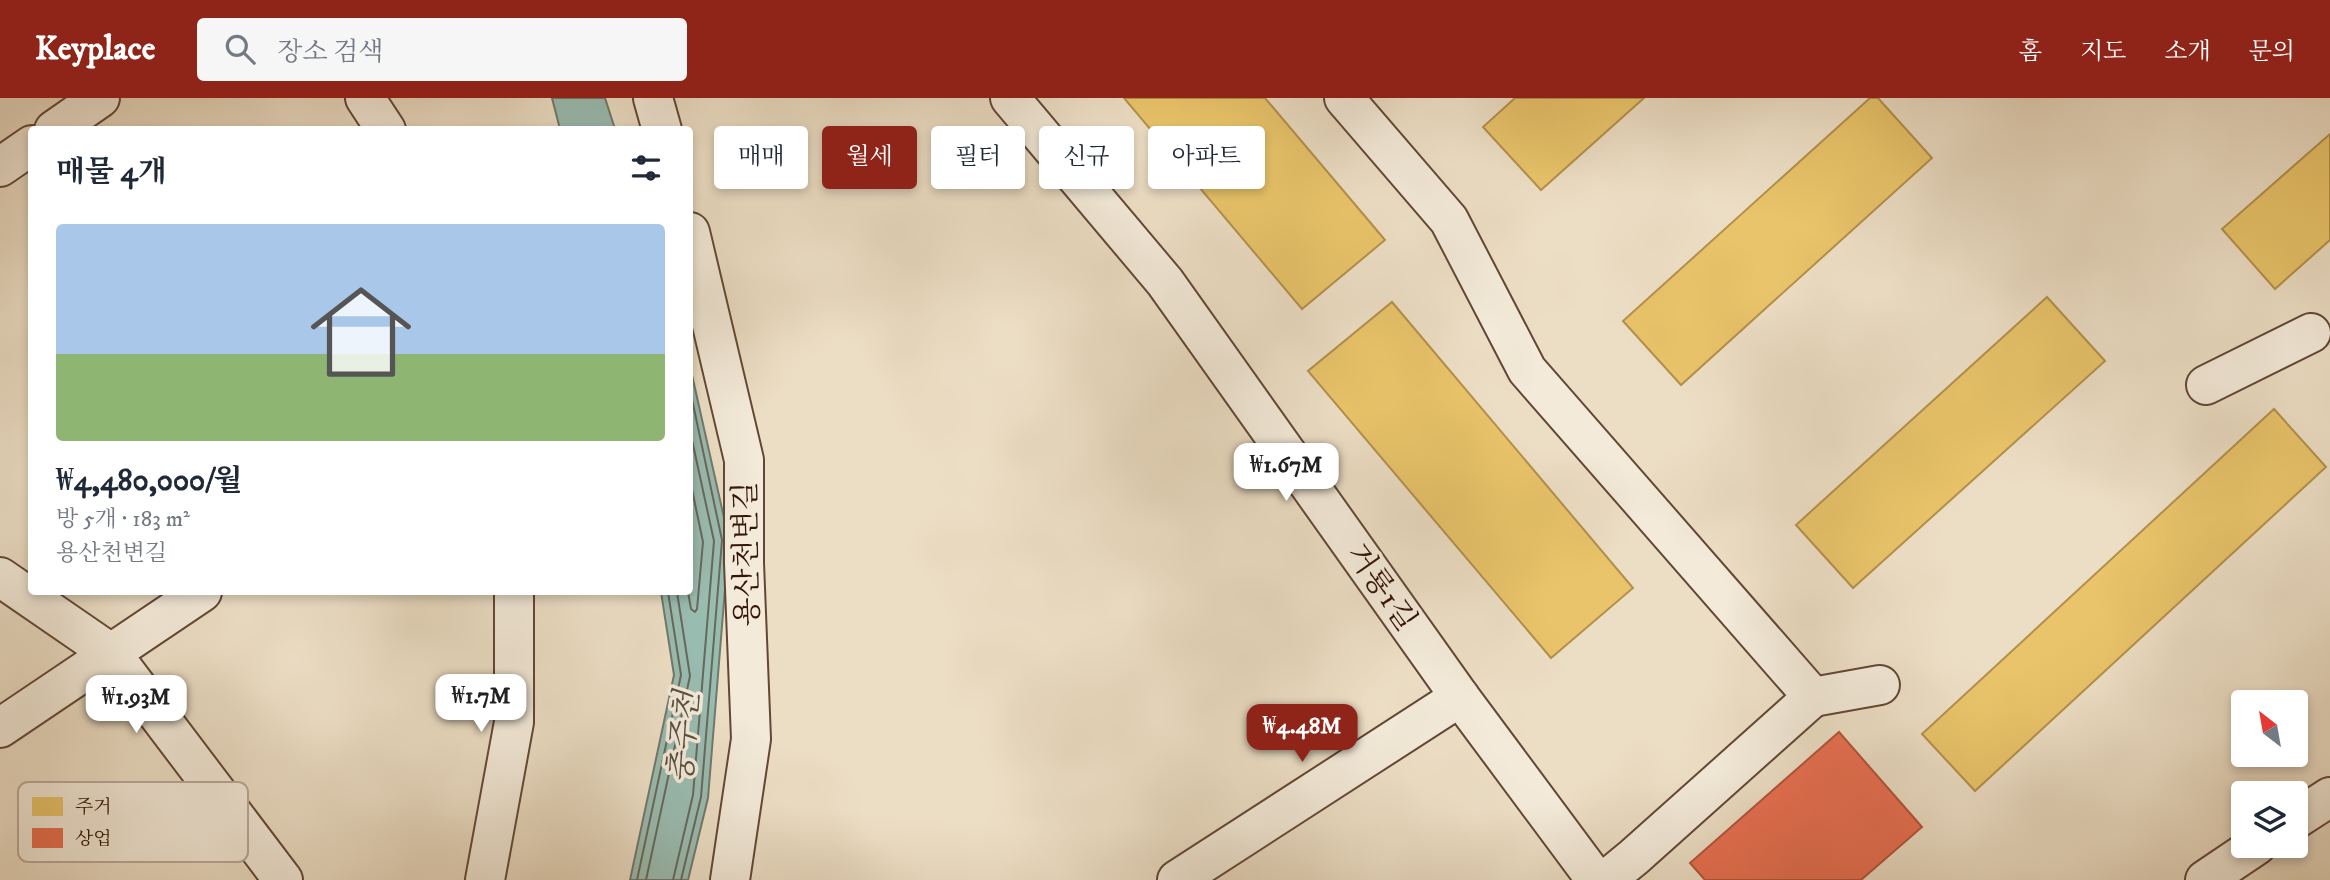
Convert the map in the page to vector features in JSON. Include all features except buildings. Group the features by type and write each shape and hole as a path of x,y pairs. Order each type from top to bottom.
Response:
{"street":[{"path":"60,126 100,98"},
{"path":"365,98 383,126"},
{"path":"653,98 661,126"},
{"name":"거룡1길","path":"1010,98 1165,282 1460,697 1596,880"},
{"path":"1344,98 1449,220 1527,370 1813,697"},
{"path":"0,167 28,148"},
{"name":"용산천변길","path":"693,246 744,460 744,563 751,739 730,880"},
{"path":"2206,385 2311,333"},
{"path":"0,577 112,654 209,782"},
{"path":"0,728 198,595"},
{"path":"485,880 514,722 514,595"},
{"path":"1606,880 1813,697 1880,685"},
{"path":"1177,880 1460,697"},
{"path":"2308,811 2330,797"},
{"path":"248,834 283,880"},
{"path":"2205,880 2238,858"}],"water":[{"path":"552,98 605,98 614,126 559,126"},
{"name":"충주천","path":"693,379 729,540 708,798 688,880 630,880 674,675 661,595 693,595"}]}
